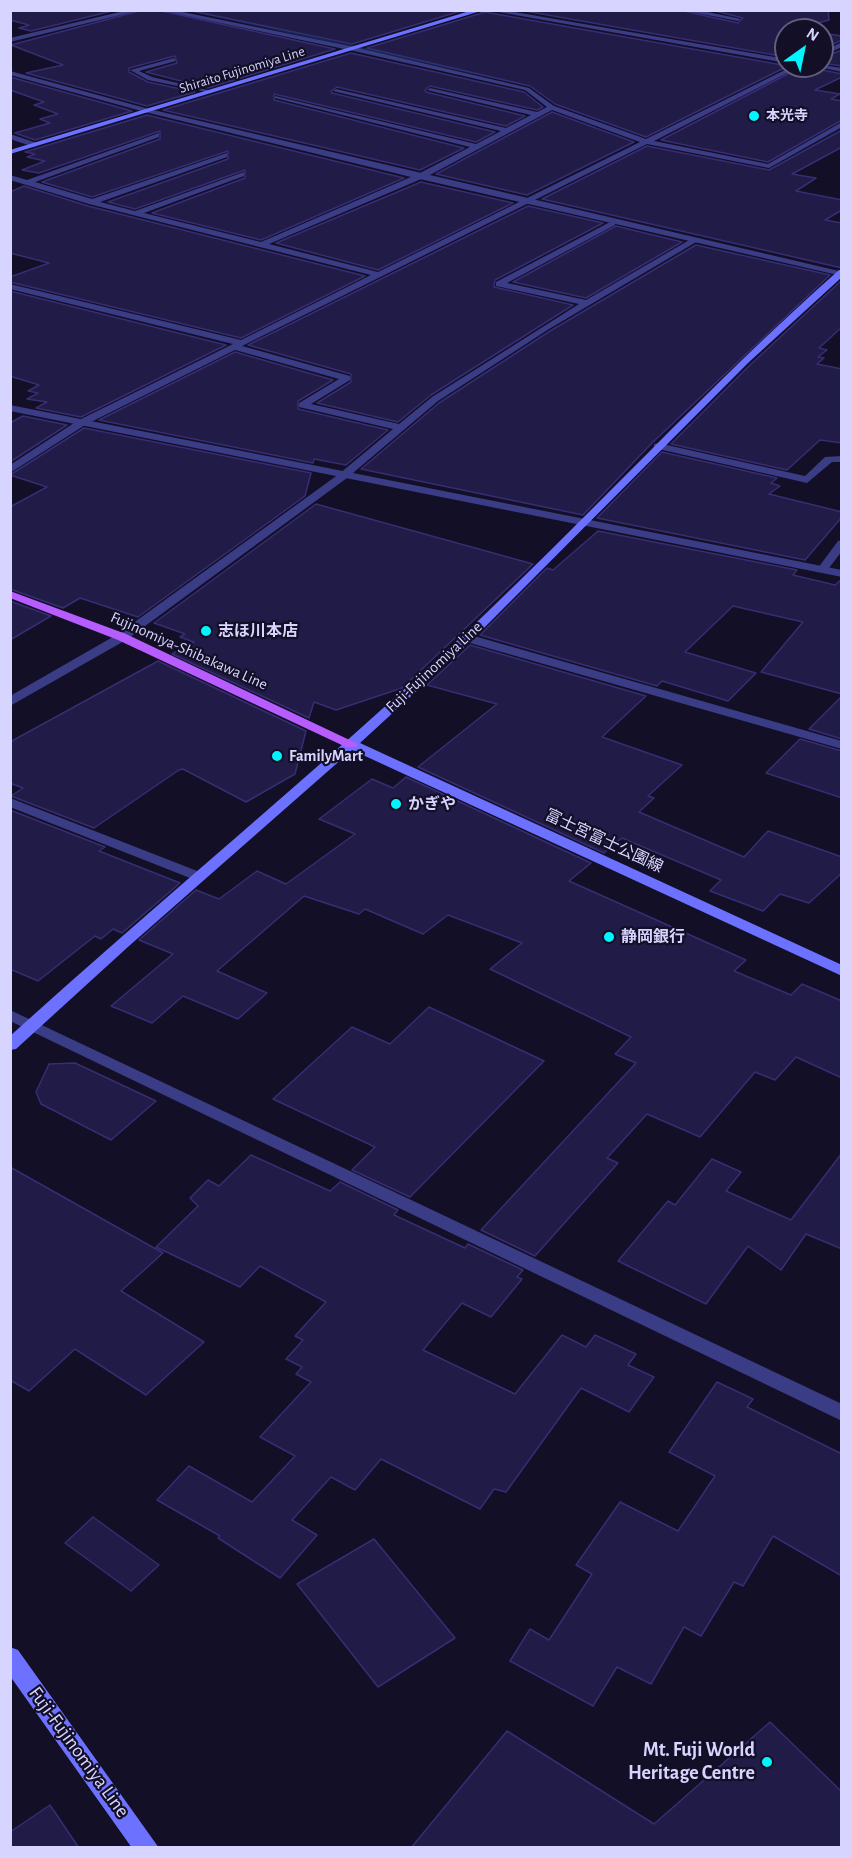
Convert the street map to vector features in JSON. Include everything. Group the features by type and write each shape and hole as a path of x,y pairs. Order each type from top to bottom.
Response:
{"main road":[{"name":"Shiraito Fujinomiya Line","path":"10,152 481,10"},
{"name":"Fuji-Fujinomiya Line","path":"10,1045 351,744 467,638 783,324 841,273"},
{"name":"Fujinomiya-Shibakawa Line","path":"10,594 122,637 351,744"},
{"name":"富士宮富士公園線","path":"351,744 842,971"},
{"name":"Fuji-Fujinomiya Line","path":"10,1657 147,1848"}],"street":[{"path":"10,40 138,10"},
{"path":"162,10 354,49 527,89 552,107 644,141 769,166 842,124"},
{"path":"490,10 774,59"},
{"path":"684,10 738,19"},
{"path":"174,60 133,70 150,79 210,92"},
{"path":"10,73 15,77 147,111 524,203 841,273"},
{"path":"10,470 81,423 774,78"},
{"path":"430,90 536,114"},
{"path":"336,91 505,130"},
{"path":"277,97 478,147"},
{"path":"259,246 415,176 423,175 552,107"},
{"path":"28,182 156,135"},
{"path":"10,136 34,145"},
{"path":"92,202 224,155"},
{"path":"136,213 241,174"},
{"path":"10,177 92,202 376,274"},
{"path":"585,303 499,284 612,223"},
{"path":"10,702 122,637 343,476 435,399 585,303 694,241"},
{"path":"10,285 239,345 347,378 302,405 401,428"},
{"path":"10,408 581,524 842,573"},
{"path":"658,446 807,480 829,459 842,459"},
{"path":"822,570 842,543"},
{"path":"467,638 842,745"},
{"path":"10,802 200,877"},
{"path":"10,1015 842,1413"}],"building":[{"path":"10,10 116,10 31,31 19,28 29,25 10,20"},
{"path":"143,10 157,10 335,49 208,88 146,72 177,63 175,56 129,68 129,72 148,82 195,92 147,106 26,73 63,65 11,45"},
{"path":"187,10 464,10 352,44"},
{"path":"519,10 679,10 738,23 743,18 711,10 828,10 829,18 774,18 774,55"},
{"path":"485,12 774,64 774,73 646,137 555,104 530,86 367,48"},
{"path":"834,35 842,36 842,40 834,44"},
{"path":"842,50 842,66 834,65 834,53"},
{"path":"351,53 524,92 543,107 537,110 430,86 425,90 525,116 506,126 337,87 331,91 495,132 476,142 274,94 274,100 464,148 420,170 163,110"},
{"path":"834,72 842,74 842,77 815,90 840,94 831,99 842,101 842,120 768,162 661,140 780,78 834,78"},
{"path":"10,77 132,111 35,140 15,133 50,123 40,119 58,114 34,105 44,102 10,90"},
{"path":"552,112 634,142 527,195 436,174"},
{"path":"147,115 404,178 261,240 152,213 245,178 245,170 135,209 108,202 228,159 228,151 92,197 42,182 160,139 160,131 39,173 22,170 45,161 27,157 35,154 25,152"},
{"path":"842,130 842,147 792,174 816,178 796,191 842,200 842,210 825,220 842,223 842,268 542,199 647,146 769,170"},
{"path":"421,182 513,203 378,270 276,243"},
{"path":"24,186 88,206 365,276 241,338 10,282 10,277 49,263 10,253 10,192"},
{"path":"528,206 603,223 495,280 494,287 573,305 431,395 398,422 317,403 351,382 351,374 248,345"},
{"path":"616,226 682,242 586,298 513,282"},
{"path":"696,245 830,275 652,443 583,515 361,469 439,403 550,331"},
{"path":"842,280 842,327 819,348 827,350 818,357 824,358 817,364 842,369 842,443 820,440 787,470 671,444 750,365"},
{"path":"10,291 226,345 81,417 36,408 47,402 27,399 38,393 28,391 39,385 10,376"},
{"path":"235,352 333,380 298,401 298,409 388,430 346,465 314,459 313,463 99,420"},
{"path":"23,416 67,425 10,462 10,423"},
{"path":"84,428 311,473 305,496 138,617 80,598 63,608 10,589 10,507 47,487 10,475"},
{"path":"662,452 777,478 771,483 780,486 769,494 842,512 842,517 805,560 597,518"},
{"path":"316,504 533,564 402,688 336,710 314,702 309,718 172,654 194,642 180,637 185,634 154,623"},
{"path":"598,531 797,570 793,575 835,585 842,579 842,694 761,672 803,622 733,606 685,652 756,673 728,701 662,681 657,686 480,635 547,568 553,570"},
{"path":"10,601 51,616 10,640"},
{"path":"470,645 646,696 602,737 682,765 648,796 654,798 639,812 744,857 768,831 842,857 842,873 809,903 780,894 763,911 710,891 721,880 622,838 604,853 418,767 497,704 427,685"},
{"path":"158,661 306,731 295,774 246,802 183,769 179,770 94,828 11,796 23,788 10,783 10,742"},
{"path":"842,696 842,739 809,729"},
{"path":"800,739 842,751 842,798 766,773"},
{"path":"406,777 591,863 569,881 746,960 734,971 791,995 802,984 842,1001 842,1078 796,1057 775,1080 755,1072 700,1137 647,1114 607,1158 618,1163 535,1256 481,1230 636,1063 615,1054 631,1037 490,969 522,943 448,915 423,934 365,909 359,914 304,896 217,971 267,993 238,1019 183,996 152,1023 111,1006 173,954 139,940 196,890 219,899 257,871 286,884 355,834 319,819 372,779 393,788"},
{"path":"10,810 105,847 99,851 180,883 122,933 113,929 101,939 95,936 38,981 10,969"},
{"path":"429,1007 544,1061 410,1197 352,1170 375,1147 273,1099 352,1027 390,1044"},
{"path":"75,1063 156,1101 111,1140 41,1104 36,1092 49,1064"},
{"path":"842,1153 842,1249 806,1234 781,1270 748,1246 706,1304 618,1261 668,1201 675,1205 712,1159 741,1172 726,1191 791,1220"},
{"path":"251,1155 330,1191 340,1182 398,1210 394,1215 465,1248 468,1244 523,1270 517,1277 522,1279 491,1317 462,1303 423,1350 515,1394 562,1335 586,1347 595,1335 636,1354 628,1365 654,1377 629,1412 581,1388 506,1492 494,1489 480,1509 381,1459 355,1490 331,1477 292,1520 317,1535 280,1578 218,1538 220,1536 157,1500 189,1466 252,1502 295,1456 260,1437 311,1382 296,1374 302,1367 286,1359 303,1340 295,1336 326,1302 260,1266 240,1287 156,1247 198,1206 190,1198 208,1180 219,1186"},
{"path":"10,1167 163,1253 121,1291 204,1342 146,1395 75,1349 29,1391 10,1380"},
{"path":"717,1382 753,1399 747,1407 842,1454 842,1576 773,1536 743,1586 734,1582 701,1636 684,1627 651,1684 617,1667 593,1706 510,1661 530,1629 549,1640 592,1574 576,1565 620,1502 678,1531 715,1476 669,1452"},
{"path":"93,1517 159,1565 131,1591 65,1543"},
{"path":"374,1539 455,1638 378,1687 297,1584"},
{"name":"Mt. Fuji World Heritage Centre","path":"770,1722 842,1792 842,1848 411,1848 507,1731 654,1824"},
{"path":"50,1805 79,1848 10,1848 10,1832"}],"waterway":[{"path":"186,10 527,85"}],"place":[{"name":"本光寺","path":"754,116"},
{"name":"志ほ川本店","path":"206,631"},
{"name":"FamilyMart","path":"277,756"},
{"name":"かぎや","path":"396,804"},
{"name":"静岡銀行","path":"609,937"},
{"name":"Mt. Fuji World Heritage Centre","path":"767,1762"}]}
